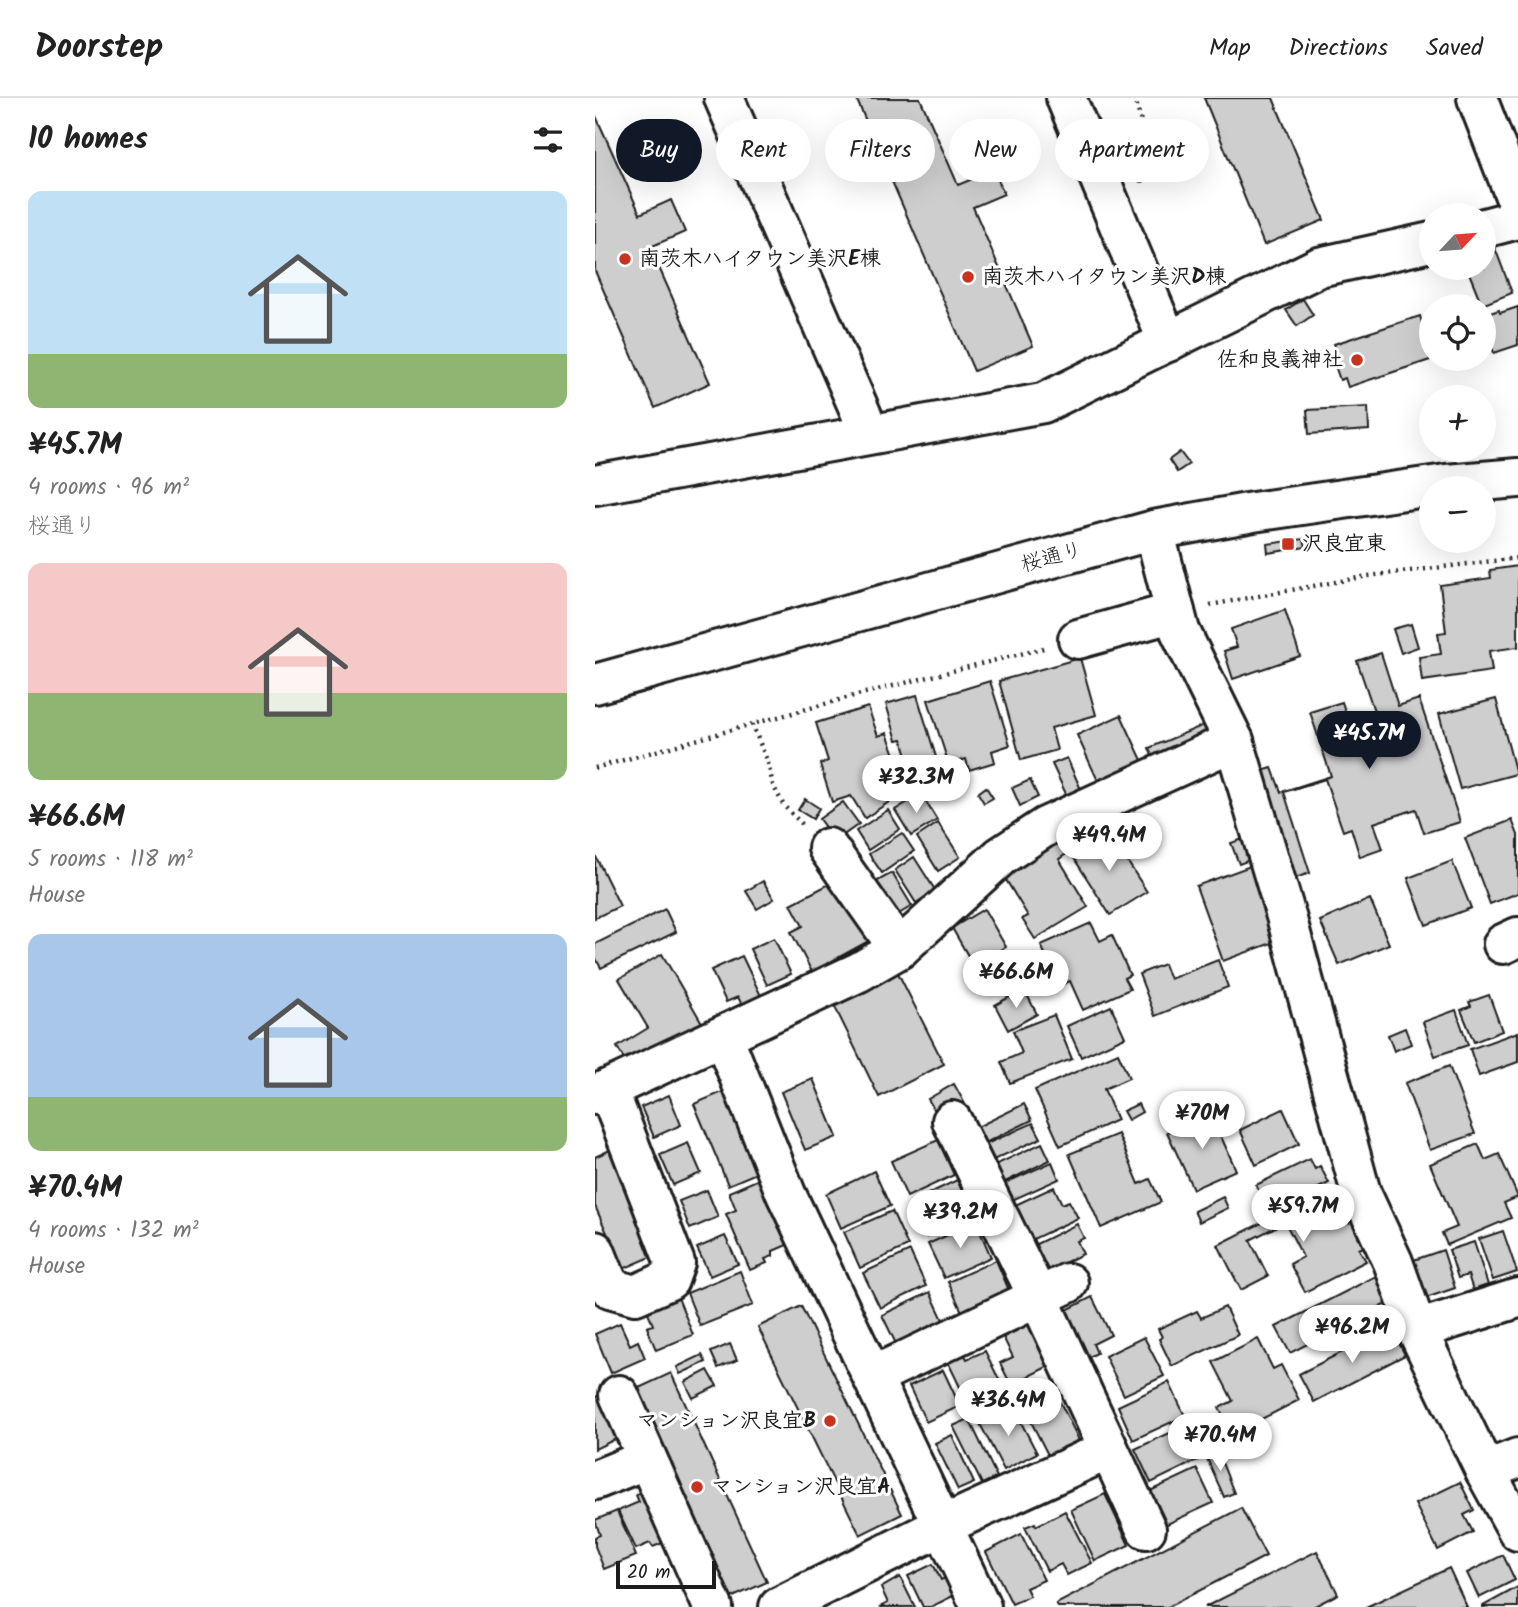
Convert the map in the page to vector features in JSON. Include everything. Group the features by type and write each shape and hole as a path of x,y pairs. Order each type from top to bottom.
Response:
{"street":[{"path":"724,98 870,434"},
{"path":"1066,98 1167,342"},
{"path":"1477,98 1518,204"},
{"path":"1496,225 1518,219"},
{"path":"595,485 1043,403 1319,267 1419,245"},
{"name":"桜通り","path":"595,684 1154,530 1253,512 1446,484 1518,478"},
{"path":"1154,530 1180,631 1234,741 1286,916 1361,1193 1393,1262 1417,1330 1501,1464 1518,1531"},
{"path":"1078,639 1175,612"},
{"path":"595,1251 610,1287 635,1295 669,1280 675,1263 602,1092 859,972 899,949 1002,856 1045,827 1234,741"},
{"path":"828,848 899,949"},
{"path":"723,1036 786,1194 982,1607"},
{"path":"952,1121 1053,1290 1108,1450 1146,1528"},
{"path":"873,1376 1053,1290"},
{"path":"1417,1330 1518,1298"},
{"path":"619,1395 713,1607"},
{"path":"779,1607 944,1525 1108,1450"},
{"path":"595,1480 647,1459"}],"path":[{"path":"1123,235 1138,209 1143,167 1145,138 1135,98"},
{"path":"1175,612 1368,576 1518,558"},
{"path":"595,768 857,695 1078,639"},
{"path":"752,724 768,763 773,785 785,806 828,848"}],"building":[{"name":"南茨木ハイタウン美沢D棟","path":"856,98 920,98 929,119 865,119"},
{"path":"1204,98 1273,98 1324,220 1264,245"},
{"name":"南茨木ハイタウン美沢E棟","path":"595,114 616,161 616,182 626,182 640,214 671,200 685,232 650,247 710,383 655,408 595,271"},
{"name":"南茨木ハイタウン美沢D棟","path":"935,132 949,164 949,182 957,182 958,185 965,182 999,182 1004,194 973,207 1033,346 974,371 892,182 935,182"},
{"path":"1496,251 1512,293 1496,299 1496,294 1478,294 1472,280 1496,280"},
{"path":"1303,299 1313,315 1297,326 1286,310"},
{"path":"1518,307 1518,345 1496,352 1496,311 1499,310 1500,313"},
{"path":"1419,316 1419,364 1348,387 1345,378 1340,380 1333,360 1338,358 1334,344"},
{"path":"1368,407 1369,430 1309,434 1307,410"},
{"path":"1180,452 1189,464 1177,472 1169,460"},
{"path":"1304,539 1306,547 1268,553 1267,544"},
{"path":"1518,566 1518,647 1489,651 1492,671 1422,681 1419,657 1441,654 1438,633 1446,632 1440,585 1491,578 1490,570"},
{"path":"1285,610 1300,656 1233,679 1224,651 1237,647 1231,629"},
{"path":"1411,624 1418,647 1401,653 1393,629"},
{"path":"1381,653 1398,706 1419,699 1460,822 1424,833 1416,809 1374,823 1383,849 1360,857 1351,828 1343,831 1325,779 1284,792 1310,873 1286,881 1259,772 1272,768 1281,792 1331,776 1310,712 1342,702 1348,720 1374,711 1357,661"},
{"path":"1080,658 1096,715 1051,728 1057,750 1021,760 999,681"},
{"path":"990,681 1010,745 992,751 995,762 969,770 966,759 949,765 928,700"},
{"path":"917,695 939,767 922,774 917,760 909,762 902,739 897,740 886,704"},
{"path":"1496,699 1516,774 1460,789 1439,714"},
{"path":"868,707 878,736 887,733 897,760 887,763 894,781 885,784 895,798 865,818 851,796 832,802 820,764 828,761 816,723"},
{"path":"1121,715 1148,773 1104,794 1077,735"},
{"path":"1211,722 1220,743 1157,768 1149,748"},
{"path":"1067,758 1087,803 1073,809 1052,764"},
{"path":"1030,780 1038,797 1020,806 1012,788"},
{"path":"986,787 993,798 984,803 978,793"},
{"path":"921,794 937,820 911,836 895,810"},
{"path":"805,799 819,808 813,819 798,810"},
{"path":"843,802 859,824 835,841 819,819"},
{"path":"888,810 900,829 868,850 856,831"},
{"path":"1512,820 1518,835 1518,893 1490,904 1465,838"},
{"path":"938,823 960,857 938,871 917,837"},
{"path":"1108,831 1147,892 1110,915 1072,855"},
{"path":"902,833 914,851 882,873 869,854"},
{"path":"1254,835 1261,856 1239,864 1231,843"},
{"path":"1057,836 1068,853 1059,859 1088,907 1035,939 1022,919 1028,916 1000,870"},
{"path":"595,855 620,906 595,918"},
{"path":"914,857 935,890 916,903 895,870"},
{"path":"1452,861 1471,908 1426,925 1408,878"},
{"path":"1253,865 1280,940 1223,961 1196,886"},
{"path":"892,873 912,906 892,918 872,884"},
{"path":"837,880 876,937 812,972 791,932 803,926 791,904"},
{"path":"763,881 774,899 757,909 746,891"},
{"path":"1370,899 1389,944 1339,965 1320,921"},
{"path":"665,909 676,932 601,968 595,957 595,944"},
{"path":"984,909 1006,947 974,966 952,928"},
{"path":"1091,923 1100,941 1112,935 1130,975 1124,978 1130,989 1083,1010 1070,981 1059,986 1041,945"},
{"path":"774,938 791,974 767,985 750,949"},
{"path":"662,954 705,1028 631,1071 617,1047 648,1028 619,979"},
{"path":"742,956 762,998 743,1007 738,997 726,1002 711,970"},
{"path":"1021,957 1029,974 1020,978 1012,961"},
{"path":"1218,960 1228,987 1155,1016 1139,974 1164,964 1170,979"},
{"path":"893,963 944,1064 879,1097 829,995"},
{"path":"1024,989 1037,1014 1008,1030 995,1005"},
{"path":"1489,995 1502,1031 1474,1042 1461,1010 1471,1006 1469,1002"},
{"path":"1111,1006 1125,1037 1081,1057 1067,1026"},
{"path":"1456,1010 1468,1045 1435,1056 1423,1022"},
{"path":"1054,1015 1072,1059 1010,1083 1001,1062 1022,1053 1013,1031"},
{"path":"1405,1028 1411,1044 1394,1051 1388,1035"},
{"path":"1518,1032 1518,1062 1479,1076 1470,1049"},
{"path":"1118,1053 1129,1078 1104,1089 1117,1120 1060,1146 1035,1090"},
{"path":"1449,1066 1475,1134 1430,1150 1405,1083"},
{"path":"813,1079 837,1137 805,1150 781,1092"},
{"path":"954,1084 965,1104 939,1118 928,1099"},
{"path":"725,1091 759,1172 728,1185 694,1104"},
{"path":"669,1095 681,1125 654,1137 641,1107"},
{"path":"1024,1104 1032,1120 981,1145 973,1129"},
{"path":"1138,1104 1142,1112 1128,1120 1123,1111"},
{"path":"1283,1109 1299,1144 1256,1165 1240,1130"},
{"path":"1210,1112 1236,1170 1193,1189 1167,1132"},
{"path":"1033,1123 1041,1138 989,1162 982,1146"},
{"path":"1118,1134 1139,1184 1150,1179 1161,1202 1101,1228 1069,1154"},
{"path":"938,1140 954,1175 907,1197 891,1161"},
{"path":"688,1143 701,1173 673,1185 660,1155"},
{"path":"1042,1143 1050,1160 1001,1184 993,1166"},
{"path":"1478,1144 1485,1160 1499,1154 1518,1197 1504,1203 1511,1218 1447,1245 1442,1233 1457,1227 1430,1164"},
{"path":"614,1148 660,1253 623,1269 595,1206 595,1157"},
{"path":"1310,1159 1315,1169 1320,1166 1329,1183 1269,1212 1256,1185"},
{"path":"1052,1162 1059,1179 1010,1201 1003,1184"},
{"path":"874,1171 890,1206 841,1228 826,1194"},
{"path":"759,1179 787,1245 773,1251 773,1256 765,1259 767,1263 750,1270 726,1214 736,1210 729,1192"},
{"path":"957,1180 973,1215 927,1237 911,1202"},
{"path":"1054,1187 1062,1204 1069,1201 1078,1218 1029,1241 1013,1206"},
{"path":"1331,1188 1349,1223 1354,1220 1366,1246 1359,1249 1366,1261 1305,1292 1290,1264 1303,1257 1285,1222 1250,1240 1268,1276 1241,1290 1218,1245"},
{"path":"707,1190 718,1217 690,1229 679,1201"},
{"path":"1223,1197 1228,1208 1199,1222 1194,1211"},
{"path":"892,1211 908,1246 860,1268 844,1232"},
{"path":"976,1222 991,1257 944,1278 928,1244"},
{"path":"1077,1224 1084,1238 1077,1241 1083,1254 1043,1273 1030,1247"},
{"path":"1503,1231 1517,1272 1493,1280 1479,1239"},
{"path":"725,1236 738,1264 710,1276 697,1248"},
{"path":"1474,1242 1488,1285 1473,1290 1468,1275 1458,1278 1449,1250"},
{"path":"1443,1250 1455,1288 1423,1299 1411,1261"},
{"path":"910,1251 926,1286 880,1308 863,1273"},
{"path":"996,1260 1011,1295 964,1316 948,1282"},
{"path":"740,1271 753,1305 700,1326 687,1293"},
{"path":"1376,1276 1390,1302 1290,1353 1276,1327"},
{"path":"930,1292 946,1326 898,1348 882,1315"},
{"path":"677,1295 693,1335 656,1350 647,1327 653,1325 646,1307"},
{"path":"1092,1297 1111,1335 1093,1344 1097,1353 1079,1362 1055,1316"},
{"name":"マンション沢良宜B","path":"801,1306 902,1514 860,1535 758,1327"},
{"path":"1225,1307 1238,1335 1172,1366 1159,1339 1162,1337 1158,1329 1197,1311 1201,1318"},
{"path":"620,1323 630,1345 638,1341 645,1358 611,1373 595,1334"},
{"path":"1030,1324 1051,1365 1011,1385 1000,1363 1013,1357 1003,1337"},
{"path":"1391,1327 1405,1355 1314,1402 1299,1374"},
{"path":"1144,1337 1164,1376 1124,1395 1105,1356"},
{"path":"1258,1339 1273,1369 1281,1365 1299,1400 1232,1434 1219,1408 1233,1401 1213,1362"},
{"path":"730,1344 737,1360 718,1368 711,1352"},
{"path":"962,1350 967,1359 985,1351 1007,1396 972,1412 946,1358"},
{"path":"702,1355 706,1362 680,1374 677,1367"},
{"path":"708,1370 717,1386 693,1398 685,1382"},
{"path":"943,1370 960,1406 926,1422 909,1386"},
{"name":"マンション沢良宜A","path":"671,1373 767,1582 724,1601 628,1393"},
{"path":"1169,1382 1185,1416 1133,1440 1118,1406"},
{"path":"1053,1388 1079,1440 1048,1455 1022,1404"},
{"path":"603,1394 622,1436 595,1449 595,1397"},
{"path":"1012,1405 1037,1453 1004,1470 979,1422"},
{"path":"969,1419 997,1477 982,1484 953,1426"},
{"path":"1187,1425 1202,1458 1151,1483 1135,1449"},
{"path":"952,1435 974,1483 958,1490 935,1443"},
{"path":"1217,1450 1234,1493 1224,1497 1205,1454"},
{"path":"1197,1469 1213,1503 1165,1525 1150,1491"},
{"path":"1460,1482 1474,1510 1464,1515 1473,1532 1438,1550 1415,1504"},
{"path":"644,1492 667,1541 653,1547 650,1543 636,1549 618,1511 639,1502 636,1495"},
{"path":"1105,1494 1129,1545 1095,1561 1071,1510"},
{"path":"1241,1508 1266,1556 1168,1607 1058,1607 1056,1604"},
{"path":"617,1511 636,1556 604,1569 595,1546 595,1537 600,1535 595,1520"},
{"path":"1065,1511 1092,1563 1067,1575 1061,1564 1047,1571 1025,1527 1035,1523 1036,1526"},
{"path":"1021,1534 1044,1580 1026,1588 1030,1596 1012,1604 986,1552"},
{"path":"1317,1551 1338,1594 1313,1607 1205,1607"},
{"path":"1503,1555 1515,1580 1479,1598 1467,1573"},
{"path":"933,1564 941,1580 947,1577 955,1595 931,1607 923,1607 908,1576"},
{"path":"1449,1568 1467,1607 1366,1607"},
{"path":"900,1577 915,1607 880,1607 888,1603 881,1588"},
{"path":"1518,1587 1518,1607 1483,1607 1483,1606"}],"place":[{"name":"南茨木ハイタウン美沢E棟","path":"625,259"},
{"name":"南茨木ハイタウン美沢D棟","path":"968,277"},
{"name":"佐和良義神社","path":"1357,360"},
{"name":"沢良宜東","path":"1288,544"},
{"name":"マンション沢良宜B","path":"830,1421"},
{"name":"マンション沢良宜A","path":"697,1487"}]}
